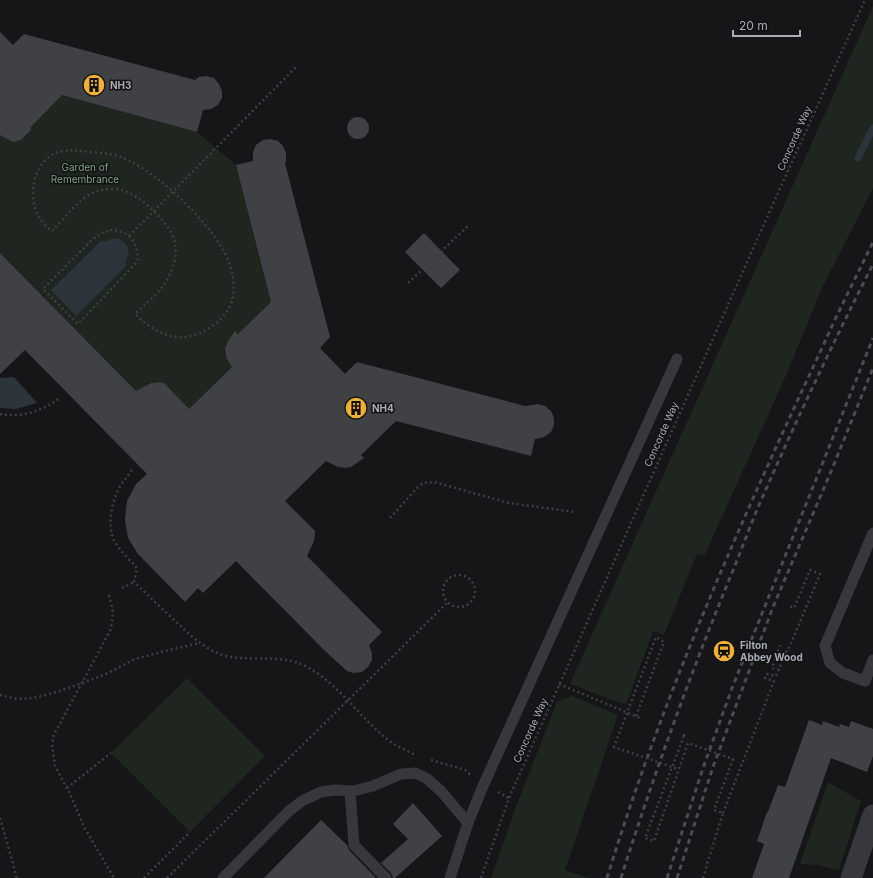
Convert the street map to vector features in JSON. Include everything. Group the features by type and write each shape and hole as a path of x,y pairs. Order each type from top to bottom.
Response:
{"street":[{"path":"851,878 873,815"}],"lane":[{"path":"450,878 468,823 483,786 677,359"},
{"path":"873,533 825,646 830,663 842,673 869,683 873,660"},
{"path":"222,878 289,811 302,801 321,792 335,790 350,791 373,786 401,774 419,774 426,778 441,791 468,823"},
{"path":"350,791 354,845 386,878"}],"path":[{"name":"Concorde Way","path":"481,878 509,798 751,253 866,0"},
{"path":"129,236 296,67"},
{"path":"78,150 120,156 148,170 174,191 198,216 224,250 232,272 233,288 231,303 223,316 202,332 182,337 171,337 143,322 135,314 163,287 170,274 174,258 175,242 172,234 154,211 131,193 113,189 99,191 83,200 52,231 40,219 35,207 33,201 34,180 45,161 53,155 58,152 78,150"},
{"path":"408,283 469,225"},
{"path":"110,230 118,230 129,236 137,249 137,261 78,324 43,289 93,239 102,233 110,230"},
{"path":"0,414 14,415 33,412 50,406 61,397"},
{"path":"132,470 116,495 111,523 114,541 137,568 134,582"},
{"path":"390,518 418,487 423,483 434,482 509,503 575,512"},
{"path":"703,878 723,813 774,681 765,678 767,674 776,676 820,574 810,570 794,608 789,606"},
{"path":"457,576 464,576 470,580 474,586 472,600 467,605 460,608 453,607 447,603 443,596 442,589 445,583 450,578 457,576"},
{"path":"122,588 134,582"},
{"path":"134,582 200,643 218,653 226,656 283,660 298,663 318,674 389,741 416,756"},
{"path":"109,595 113,612 111,629 53,738 54,760 57,770 67,788 84,827 114,878"},
{"path":"167,878 447,603"},
{"path":"636,716 664,642 656,637 614,747 678,769"},
{"path":"0,695 17,699 33,698 104,675 135,659 165,650 200,643"},
{"path":"779,670 772,668 780,645"},
{"path":"559,684 640,718"},
{"path":"684,735 645,838 654,841 688,743 732,759 714,810 723,813"},
{"path":"67,788 111,753"},
{"path":"430,760 465,770 483,786 509,798"},
{"path":"0,818 17,878"},
{"path":"144,878 190,832"}],"green space":[{"path":"873,6 873,188 822,288 784,380 704,556 697,554 664,635 653,631 626,705 570,684"},
{"name":"Garden of Remembrance","path":"62,95 197,132 236,165 271,302 238,334 235,331 228,341 225,348 225,355 227,359 242,357 185,413 164,383 161,382 146,385 148,403 0,253 0,125 6,138 17,141 23,138 32,129 27,125 37,121","holes":["116,238 123,241 128,257 125,263 102,240 105,242"]},
{"path":"187,678 265,756 190,832 111,753"},
{"path":"572,696 618,715 565,870 589,878 491,878 517,804 557,702"},
{"path":"828,782 861,801 839,870 818,865 800,864"}],"shaded area":[{"path":"117,238 124,242 128,248 128,255 125,263 127,265 76,316 51,290 102,240 105,242 110,239"},
{"path":"14,377 37,403 16,409 0,408 0,378"}],"building":[{"name":"NH3","path":"0,32 13,45 24,34 195,80 199,77 206,76 214,78 222,91 222,98 218,105 211,109 203,110 197,132 62,95 30,128 32,129 21,140 13,142 0,135"},
{"path":"358,117 362,118 368,124 368,132 362,138 358,139 354,138 348,132 347,128 348,124 354,118"},
{"name":"NH4","path":"270,139 278,141 283,146 286,153 285,163 330,337 320,348 345,374 357,362 525,406 538,404 545,406 551,411 554,418 554,425 551,432 544,437 535,439 531,456 396,421 361,455 364,458 351,467 346,468 338,467 326,461 285,501 315,531 314,541 307,556 382,632 369,645 372,653 372,660 368,667 362,672 354,673 347,671 324,650 236,561 203,593 198,588 185,602 138,554 128,538 125,520 127,501 136,484 147,474 25,350 0,374 0,253 136,391 151,383 164,383 189,409 232,367 226,357 225,349 228,341 235,331 238,334 271,302 236,165 253,161 253,152 256,145 263,140"},
{"path":"424,233 460,270 441,288 405,252"},
{"path":"809,720 822,725 823,721 839,727 840,724 849,727 851,721 873,729 873,756 867,772 831,758 789,878 752,878 764,844 757,841 767,812 778,785 785,787"},
{"path":"413,803 442,836 395,878 393,878 391,873 381,863 408,839 393,824"},
{"path":"321,820 347,845 349,850 376,878 264,878"}],"waterway":[{"path":"858,158 873,128"}],"railway":[{"path":"607,878 653,742 705,609 762,478 834,321 873,242"},
{"path":"621,878 659,765 686,691 757,510 805,403 873,264"},
{"path":"667,878 703,768 732,688 873,338"},
{"path":"677,878 713,767 773,607 830,474 873,368"}],"place":[{"name":"NH3","path":"94,85"},
{"name":"NH4","path":"356,408"},
{"name":"Filton Abbey Wood","path":"724,651"}]}
